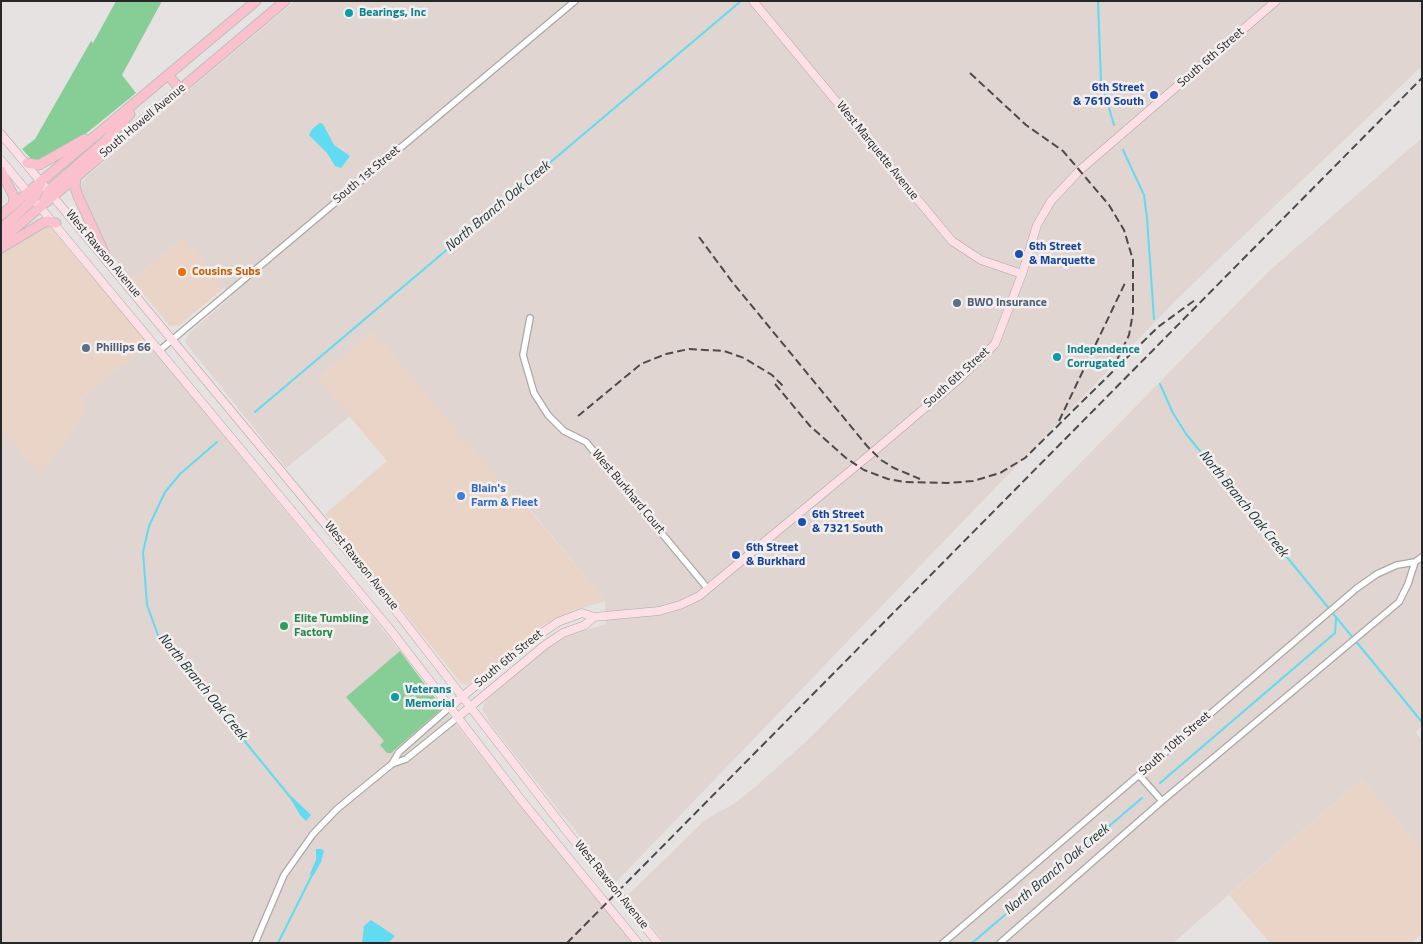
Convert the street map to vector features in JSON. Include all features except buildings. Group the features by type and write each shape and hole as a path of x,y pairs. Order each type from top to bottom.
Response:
{"main road":[{"name":"South Howell Avenue","path":"1,215 13,205 32,195 42,181 256,1"},
{"name":"South Howell Avenue","path":"1,240 42,206 52,193 76,178 285,1"},
{"name":"West Marquette Avenue","path":"753,1 952,241 982,260 1022,274"},
{"name":"South 6th Street","path":"450,707 548,628 582,614 594,617 670,608 690,601 708,589 959,379 995,344 1022,274 1037,225 1056,195 1080,170 1276,1"},
{"path":"168,75 181,90"},
{"path":"52,193 104,142 144,96"},
{"path":"28,163 39,165 46,162 82,142 104,123 115,121"},
{"name":"West Rawson Avenue","path":"1,134 28,163 305,499 464,696 568,833 658,943"},
{"name":"West Rawson Avenue","path":"1,160 42,206 292,510 458,717 527,807 638,943"},
{"path":"1,171 14,197 13,205"},
{"path":"76,178 75,187 78,196 108,261"},
{"path":"1,228 32,195"},
{"path":"1,248 41,224 48,221 56,223"},
{"path":"292,510 305,499"},
{"name":"South 6th Street","path":"458,717 545,645 564,633 586,625 594,617"}],"street":[{"name":"South 1st Street","path":"160,350 575,1"},
{"name":"West Burkhard Court","path":"530,318 523,355 534,393 548,415 564,431 586,442 708,589"},
{"name":"South 10th Street","path":"943,943 1334,608 1377,574 1397,565 1415,562 1422,557"},
{"path":"1000,943 1162,801 1398,602 1408,584 1415,562"},
{"name":"South 6th Street","path":"255,943 278,887 298,852 333,813 392,764 399,752 450,707"},
{"name":"South 6th Street","path":"392,764 406,760 458,717"},
{"path":"1139,775 1162,801"}],"shaded area":[{"path":"295,1 1422,1 1422,66 1178,298 616,882 493,727 482,709 486,699 546,649 570,635 606,624 605,601 516,492 512,495 373,331 318,379 350,416 286,468 185,342 189,333 231,297 183,237 132,280 107,249 80,191 82,182 87,176"},
{"path":"1422,138 1422,727 1415,732 1422,740 1422,850 1362,779 1173,943 665,943 627,896 705,820 735,803 810,738 1268,272"},
{"path":"48,225 148,343 81,399 87,408 41,476 1,428 1,251"},
{"path":"183,237 224,288 180,325 170,326 132,280"},
{"path":"373,331 512,494 515,492 605,601 579,609 543,625 467,685 461,683 325,514 387,461 318,379"},
{"path":"148,343 400,651 441,706 632,943 1,943 1,428 41,475 87,408 81,399"},
{"path":"1362,779 1422,850 1422,934 1411,943 1270,943 1229,895"}],"green space":[{"path":"116,1 162,1 122,75 136,93 83,136 42,162 33,161 22,149 35,139"},
{"path":"400,651 441,706 439,711 391,753 387,753 380,745 384,741 346,697"}],"water":[{"path":"320,123 323,124 334,145 350,156 341,168 335,166 327,153 309,135 312,129"},
{"path":"291,796 311,815 306,821 300,815 290,798"},
{"path":"316,849 324,851 321,862 313,876 310,874 316,860"},
{"path":"371,920 395,936 388,943 362,943 364,926"}],"waterway":[{"name":"North Branch Oak Creek","path":"255,412 741,1"},
{"name":"North Branch Oak Creek","path":"1098,1 1101,81 1114,125"},
{"name":"North Branch Oak Creek","path":"1123,150 1144,195 1154,319"},
{"name":"North Branch Oak Creek","path":"1160,384 1173,413 1186,434 1422,722"},
{"name":"North Branch Oak Creek","path":"217,442 180,474 165,492 149,526 143,552 147,605 158,635 291,798"},
{"name":"North Branch Oak Creek","path":"1160,783 1335,633 1336,619"},
{"name":"North Branch Oak Creek","path":"972,943 1142,798"},
{"name":"North Branch Oak Creek","path":"278,943 313,873"}],"railway":[{"path":"970,73 1026,125 1063,151 1109,205 1124,230 1133,260 1133,313 1129,335 1115,364"},
{"path":"567,943 1422,78"},
{"path":"699,237 733,283 867,446 881,460 920,479"},
{"path":"1059,421 1125,283"},
{"path":"775,384 810,426 846,458 864,470 888,479 905,482 947,483 973,481 1000,473 1025,458 1158,327 1195,300"},
{"path":"578,416 641,364 666,354 689,349 724,351 744,358 772,375 784,387"}],"place":[{"name":"Bearings, Inc","path":"349,13"},
{"name":"6th Street & 7610 South","path":"1154,95"},
{"name":"6th Street & Marquette","path":"1019,254"},
{"name":"Cousins Subs","path":"182,272"},
{"name":"BWO Insurance","path":"957,303"},
{"name":"Phillips 66","path":"86,348"},
{"name":"Independence Corrugated","path":"1057,357"},
{"name":"Blain's Farm & Fleet","path":"461,496"},
{"name":"6th Street & 7321 South","path":"802,522"},
{"name":"6th Street & Burkhard","path":"736,555"},
{"name":"Elite Tumbling Factory","path":"284,626"},
{"name":"Veterans Memorial","path":"395,697"}]}
